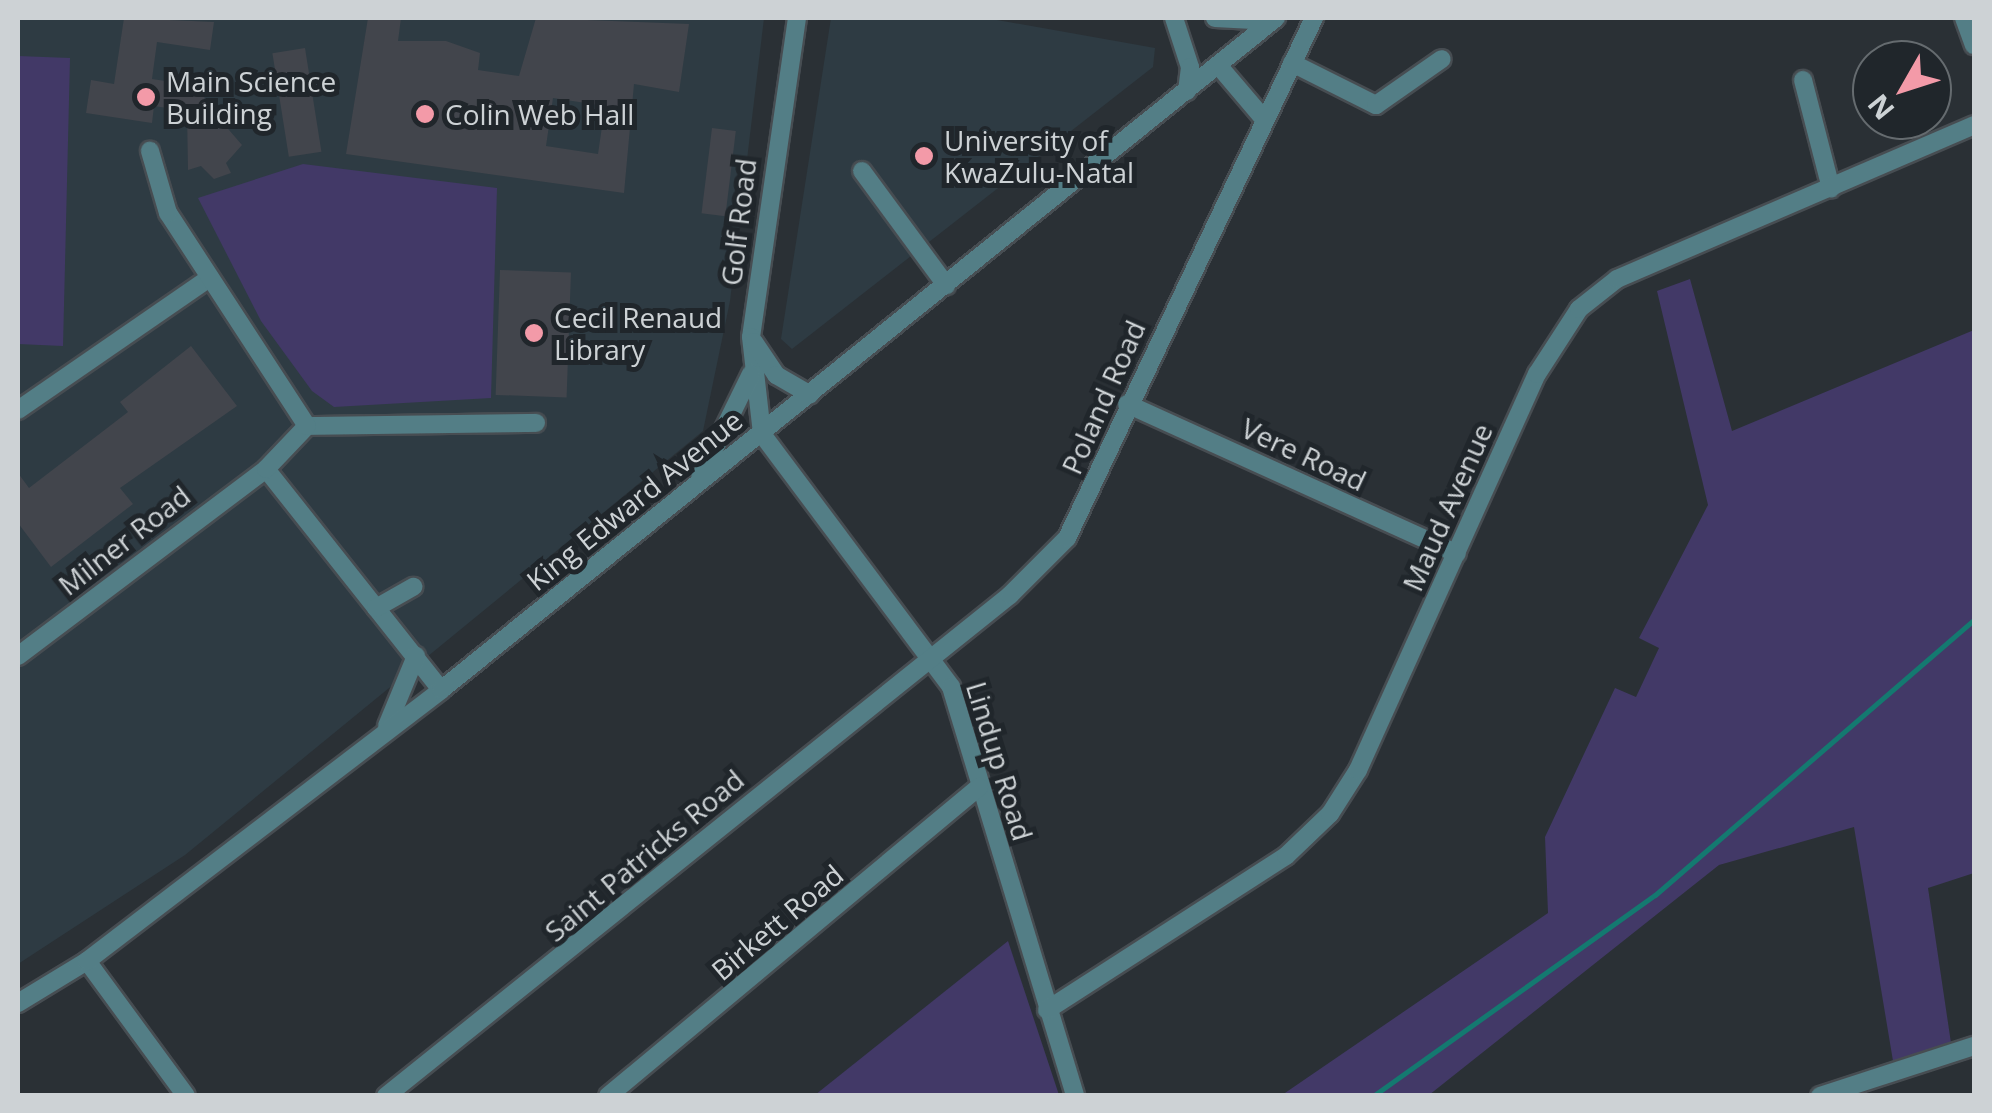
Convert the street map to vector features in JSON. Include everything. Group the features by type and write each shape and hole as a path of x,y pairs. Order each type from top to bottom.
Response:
{"street":[{"name":"Golf Road","path":"762,434 751,374 751,337 797,18"},
{"path":"1174,18 1190,67 1187,91"},
{"path":"1215,18 1274,19"},
{"name":"Poland Road","path":"935,655 1067,538 1314,18"},
{"path":"1964,18 1974,46"},
{"name":"King Edward Avenue","path":"18,1004 87,961 378,739 1274,19"},
{"path":"1292,63 1376,104 1442,59"},
{"path":"1218,65 1264,119"},
{"path":"1803,80 1831,188"},
{"name":"Maud Avenue","path":"1047,1010 1308,838 1358,770 1537,374 1579,309 1618,279 1974,124"},
{"path":"150,151 168,213 307,426 536,422"},
{"path":"862,170 946,286"},
{"path":"18,410 209,278"},
{"path":"751,337 776,376 810,395"},
{"path":"694,488 751,374"},
{"name":"Vere Road","path":"1128,404 1457,554"},
{"name":"Milner Road","path":"18,656 266,469 307,426"},
{"name":"Lindup Road","path":"762,434 935,655 1075,1096"},
{"path":"266,469 440,690"},
{"path":"376,608 413,587"},
{"name":"Saint Patricks Road","path":"386,1096 935,655"},
{"path":"378,739 416,656"},
{"name":"Birkett Road","path":"608,1096 979,787"},
{"path":"87,961 186,1096"},
{"path":"1820,1096 1974,1046"}],"shaded area":[{"path":"18,18 764,18 730,301 703,431 185,855 18,964"},
{"name":"University of KwaZulu-Natal","path":"831,18 986,18 1155,48 1153,67 792,349 781,339"},
{"path":"18,56 70,58 63,346 18,344"},
{"path":"303,164 497,188 491,398 334,407 312,391 261,321 198,198"},
{"path":"1690,279 1732,431 1974,330 1974,873 1928,888 1951,1043 1893,1061 1854,827 1719,865 1429,1095 1282,1095 1548,913 1545,837 1615,688 1636,697 1659,648 1639,638 1708,505 1657,291"},
{"path":"1008,941 1059,1095 815,1095"}],"building":[{"name":"Main Science Building","path":"124,18 214,22 210,50 157,42 152,79 206,87 204,101 242,145 226,163 231,173 214,179 201,166 188,170 187,111 154,106 152,123 86,113 91,80 114,84"},
{"path":"368,18 401,18 398,41 446,41 480,53 478,70 519,76 536,18 689,24 679,92 634,84 624,193 346,154","holes":["553,98 605,106 598,154 546,146"]},
{"path":"305,48 321,152 289,157 272,53"},
{"path":"712,128 736,131 725,216 702,213"},
{"name":"Cecil Renaud Library","path":"500,270 571,272 567,397 496,395"},
{"path":"191,346 237,406 120,488 133,504 51,567 18,523 18,473 29,488 128,412 120,402"}],"waterway":[{"path":"1373,1096 1655,895 1974,620"}],"place":[{"name":"Main Science Building","path":"146,97"},
{"name":"Colin Web Hall","path":"425,114"},
{"name":"University of KwaZulu-Natal","path":"924,156"},
{"name":"Cecil Renaud Library","path":"534,333"}]}
